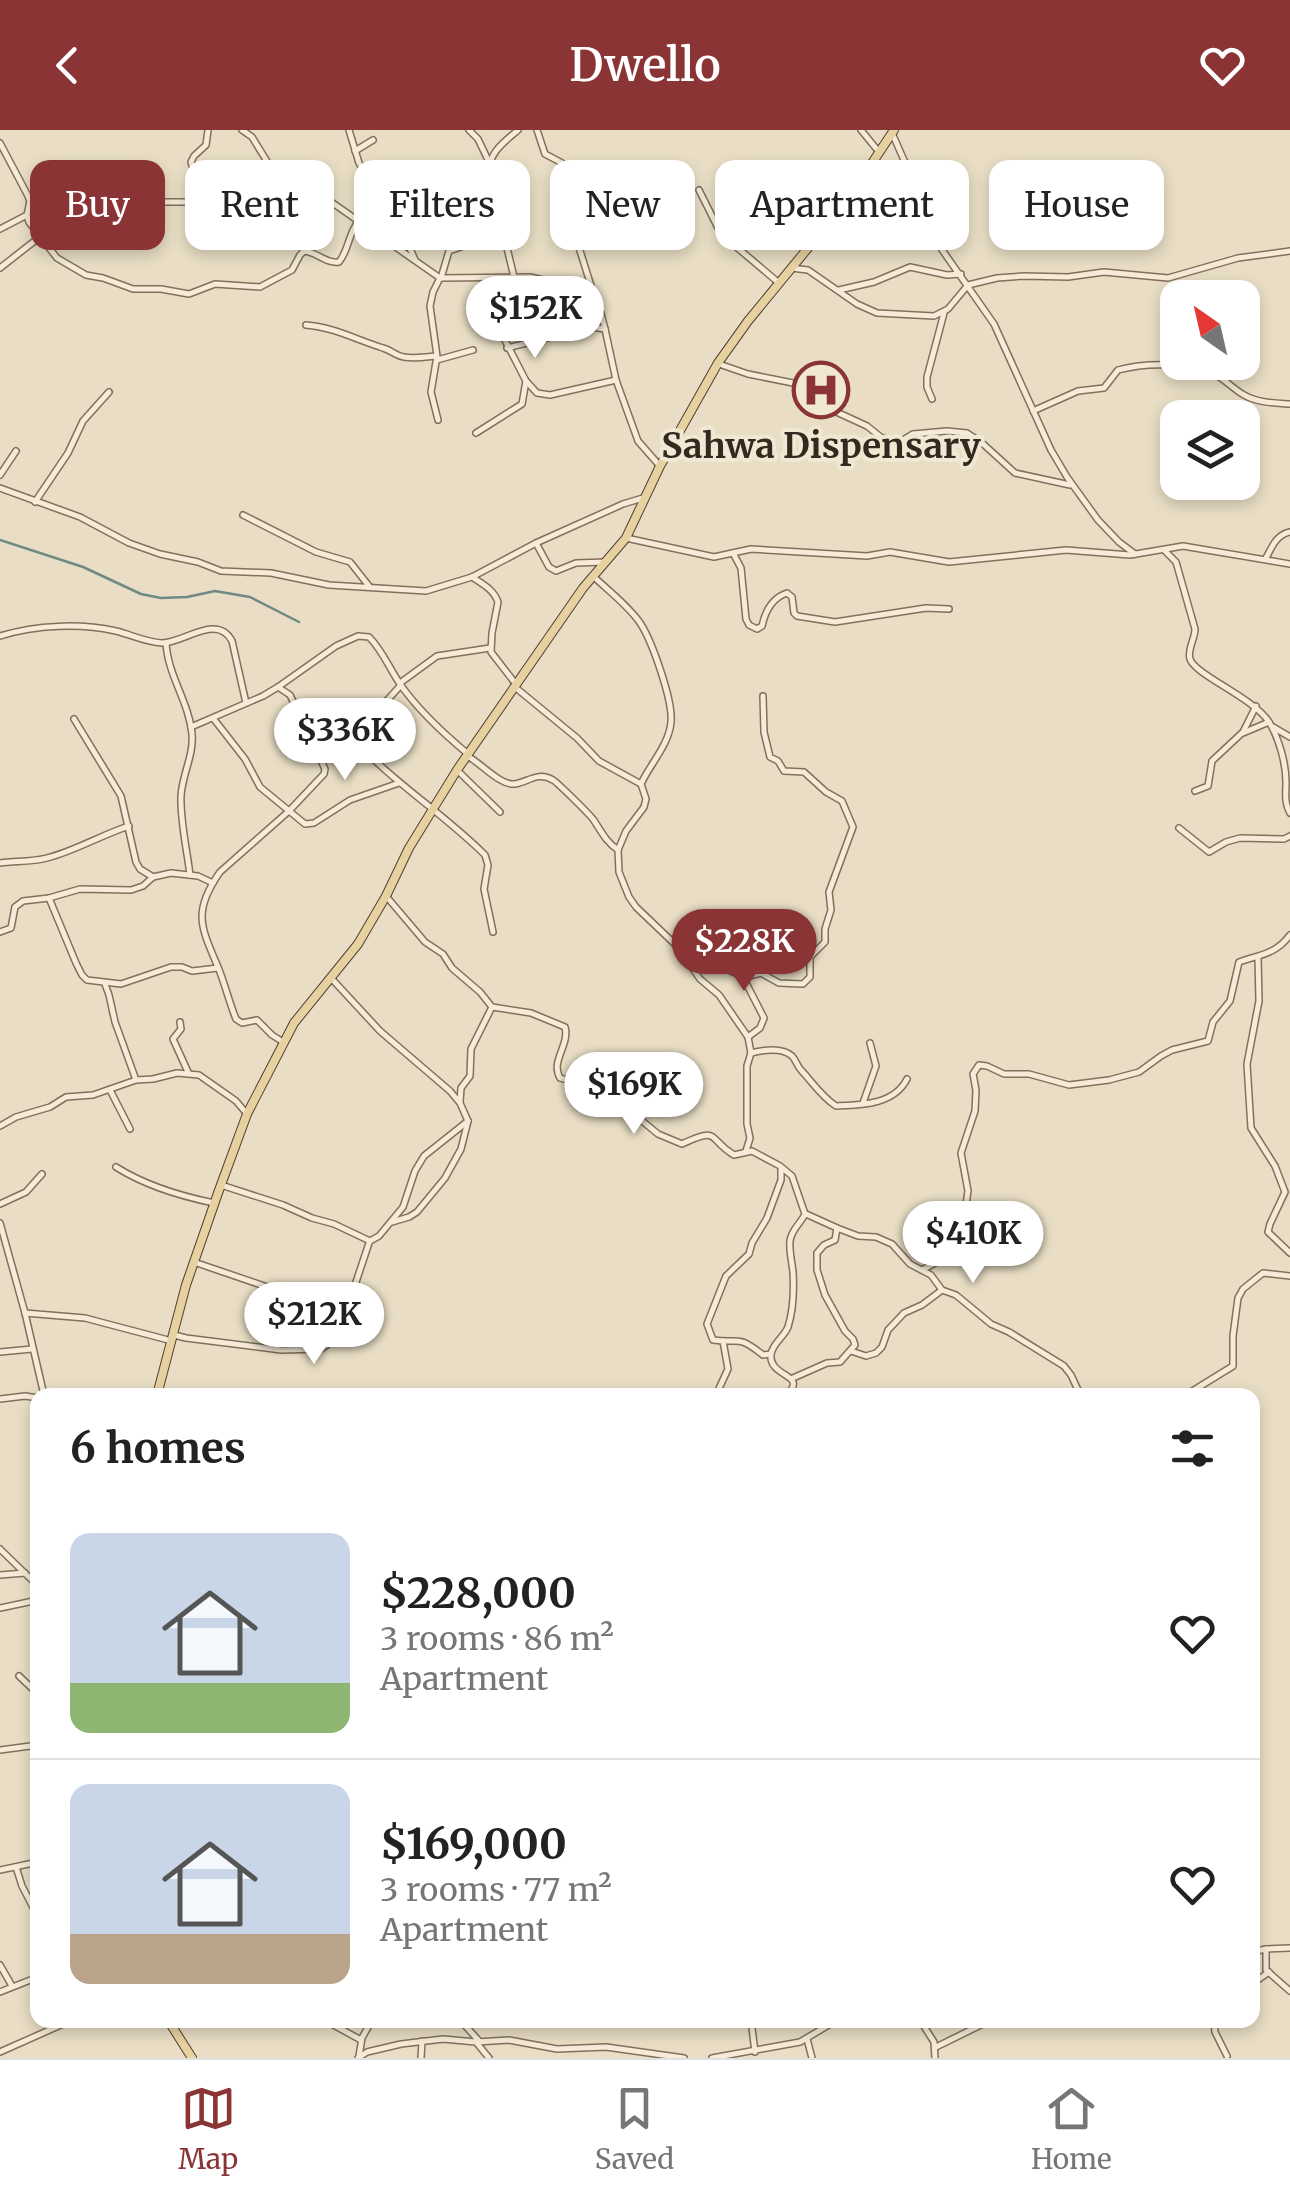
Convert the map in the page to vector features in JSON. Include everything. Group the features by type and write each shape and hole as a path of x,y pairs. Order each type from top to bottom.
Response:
{"main road":[{"path":"159,1388 186,1285 214,1204 247,1114 283,1042 302,1010 358,944 408,848 467,755 594,576 626,538 660,466 718,363 849,198 893,132"},
{"path":"172,2028 188,2057"}],"street":[{"path":"165,202 187,202 196,194 198,182 191,162 206,146 208,130"},
{"path":"242,130 252,137 266,160"},
{"path":"349,130 358,160"},
{"path":"469,130 488,160"},
{"path":"490,160 518,130"},
{"path":"536,130 545,154 562,164 562,190 592,292 598,299 616,380 638,441 660,466"},
{"path":"861,130 879,152"},
{"path":"893,132 916,185 924,224 998,332 1051,450 1073,486 1114,538 1136,555"},
{"path":"355,151 373,140"},
{"path":"0,144 30,200 26,215 30,223"},
{"path":"699,190 721,234 778,283"},
{"path":"0,229 26,215"},
{"path":"51,250 57,258 86,274 133,289 184,294 216,284 264,286 292,270 303,252 339,262 354,228"},
{"path":"0,268 30,245"},
{"path":"402,250 440,278 530,277 592,292"},
{"path":"411,250 416,260"},
{"path":"438,420 431,392 437,358 430,306 452,250"},
{"path":"507,250 514,277"},
{"path":"932,399 927,376 944,312 968,285 996,278 1104,272 1168,278 1238,258 1290,250"},
{"path":"839,290 874,282 910,267 961,274"},
{"path":"790,268 808,270 876,313 929,316 944,312"},
{"path":"490,279 490,309 526,381 542,395 616,380"},
{"path":"306,324 389,349 400,357 437,358 473,350"},
{"path":"508,348 591,327 606,328"},
{"path":"718,363 748,374 808,386"},
{"path":"1033,410 1078,391 1100,389 1118,370 1152,364 1207,372 1255,400 1290,404"},
{"path":"476,433 522,404 526,381"},
{"path":"35,502 68,453 83,421 109,392"},
{"path":"817,403 867,426 880,437 900,442 913,434 967,433 1014,473 1073,486"},
{"path":"0,475 16,452"},
{"path":"0,488 80,517 128,543 221,571 426,591 472,577 536,543 644,498"},
{"path":"243,515 316,552 350,562 371,588"},
{"path":"1266,558 1276,540 1290,532"},
{"path":"626,538 708,556 751,549 867,556 899,552 949,562 1066,550 1136,555 1190,546 1290,564"},
{"path":"536,543 549,567 556,571 576,563 607,562"},
{"path":"1163,550 1176,562 1195,629 1190,660 1197,669 1256,706 1270,723 1290,737"},
{"path":"733,553 740,568 746,620 756,629 762,626 766,610 784,594 792,597 797,616 826,621 924,608 949,610"},
{"path":"594,576 644,630 669,696 671,723 641,784"},
{"path":"472,577 492,592 498,602 490,648 516,686 600,761 641,784 646,799 618,850 619,872 628,897 679,948 700,979 720,995 748,1036 750,1138 746,1151"},
{"path":"0,636 22,630 76,627 113,630 166,643 221,629 232,640 246,704"},
{"path":"191,727 278,687 336,646 369,637 400,684 467,755 506,782 516,784 539,776 555,781 618,850"},
{"path":"166,643 168,662 191,727 192,744 181,796 190,875"},
{"path":"490,648 437,656 400,684 352,735 399,783 458,828 485,855 488,865 484,889 493,932"},
{"path":"278,687 290,695 324,774 290,812 230,862 212,883 204,904 202,926 236,1019 242,1023 258,1020 283,1042"},
{"path":"679,948 706,954 742,976 761,973 784,984 803,984 810,973 810,957 824,942 831,910 829,892 853,827 842,801 804,772 784,770 770,757 764,732 763,696"},
{"path":"1195,791 1208,786 1212,761 1248,724 1256,706"},
{"path":"213,718 245,759 260,787 305,824 350,800 399,783"},
{"path":"74,719 121,796 136,862 153,878"},
{"path":"1240,734 1270,723"},
{"path":"1270,723 1282,757 1290,813"},
{"path":"457,770 500,812"},
{"path":"0,864 43,860 129,826"},
{"path":"1179,828 1209,852 1240,838 1290,836"},
{"path":"0,932 13,926 19,902 80,889 131,890 171,872 212,883"},
{"path":"386,896 492,1008 531,1013 565,1027 567,1035 556,1066 560,1078 577,1082 598,1097 629,1110 658,1134 682,1144 709,1135 734,1155 758,1153 780,1166 792,1176 805,1214 858,1236 886,1240 910,1264 931,1275 942,1290 956,1295 990,1324 1064,1366 1077,1388"},
{"path":"49,898 82,975 88,980 121,984 174,966 192,971 218,968"},
{"path":"922,1270 954,1253 960,1245 968,1191 961,1153 976,1106 975,1068 987,1066 1004,1074 1029,1074 1069,1085 1139,1072 1172,1050 1208,1041 1214,1022 1230,1001 1239,962 1279,948 1290,935"},
{"path":"1258,957 1260,1001 1247,1064 1251,1128 1275,1166 1285,1192 1268,1232 1290,1252"},
{"path":"742,976 764,1018 760,1028 748,1036"},
{"path":"330,978 380,1031 450,1090 468,1121 461,1149 445,1178 417,1212 392,1222"},
{"path":"104,983 136,1080"},
{"path":"460,1103 471,1069 471,1049 492,1008"},
{"path":"180,1022 182,1030 172,1039 188,1072"},
{"path":"863,1103 876,1066 870,1043"},
{"path":"751,1053 772,1050 792,1056 833,1105 892,1097 907,1080"},
{"path":"0,1126 66,1097 92,1095 136,1080 188,1072 236,1100 247,1114"},
{"path":"110,1090 130,1129"},
{"path":"26,1312 85,1318 173,1338 281,1350 327,1346 370,1241 379,1236 403,1206 424,1156 468,1121"},
{"path":"771,1354 762,1355 752,1345 735,1339 713,1340 707,1324 726,1276 749,1254 767,1218 781,1180 780,1166"},
{"path":"116,1167 131,1177 186,1198 214,1204"},
{"path":"0,1204 26,1192 42,1174"},
{"path":"221,1185 334,1224 370,1241"},
{"path":"792,1388 792,1378 776,1370 771,1354 787,1328 793,1294 790,1237 805,1214"},
{"path":"0,1223 26,1312 40,1388"},
{"path":"792,1378 826,1363 840,1362 855,1341 825,1295 816,1259 820,1248 837,1238 838,1228"},
{"path":"194,1262 274,1290 336,1319"},
{"path":"1197,1388 1232,1366 1232,1336 1241,1291 1263,1273 1290,1276"},
{"path":"851,1351 866,1356 876,1353 888,1330 904,1313 942,1290"},
{"path":"719,1388 728,1368 723,1341"},
{"path":"0,1352 33,1348"},
{"path":"0,1399 30,1396"},
{"path":"0,1549 30,1578"},
{"path":"0,1575 25,1573"},
{"path":"0,1608 30,1602"},
{"path":"18,1676 30,1687"},
{"path":"0,1750 30,1746"},
{"path":"0,1870 30,1864"},
{"path":"16,1867 30,1902"},
{"path":"1266,1948 1265,1966 1290,1991"},
{"path":"1260,1950 1290,1948"},
{"path":"0,1965 12,1986"},
{"path":"1260,1978 1269,1972"},
{"path":"0,1992 30,1980"},
{"path":"0,2052 54,2028"},
{"path":"339,2028 361,2040"},
{"path":"359,2057 368,2028"},
{"path":"467,2028 488,2058"},
{"path":"752,2028 755,2052"},
{"path":"712,2058 807,2040 822,2028"},
{"path":"925,2028 936,2047 935,2058"},
{"path":"936,2047 975,2028"},
{"path":"1215,2028 1228,2056"},
{"path":"359,2057 422,2040 509,2040 557,2049 606,2048 684,2058"},
{"path":"421,2058 422,2040"},
{"path":"807,2040 812,2058"}],"waterway":[{"path":"0,540 83,567 141,594 187,597 215,591 250,597 299,622"}],"place":[{"name":"Sahwa Dispensary","path":"821,390"}]}
